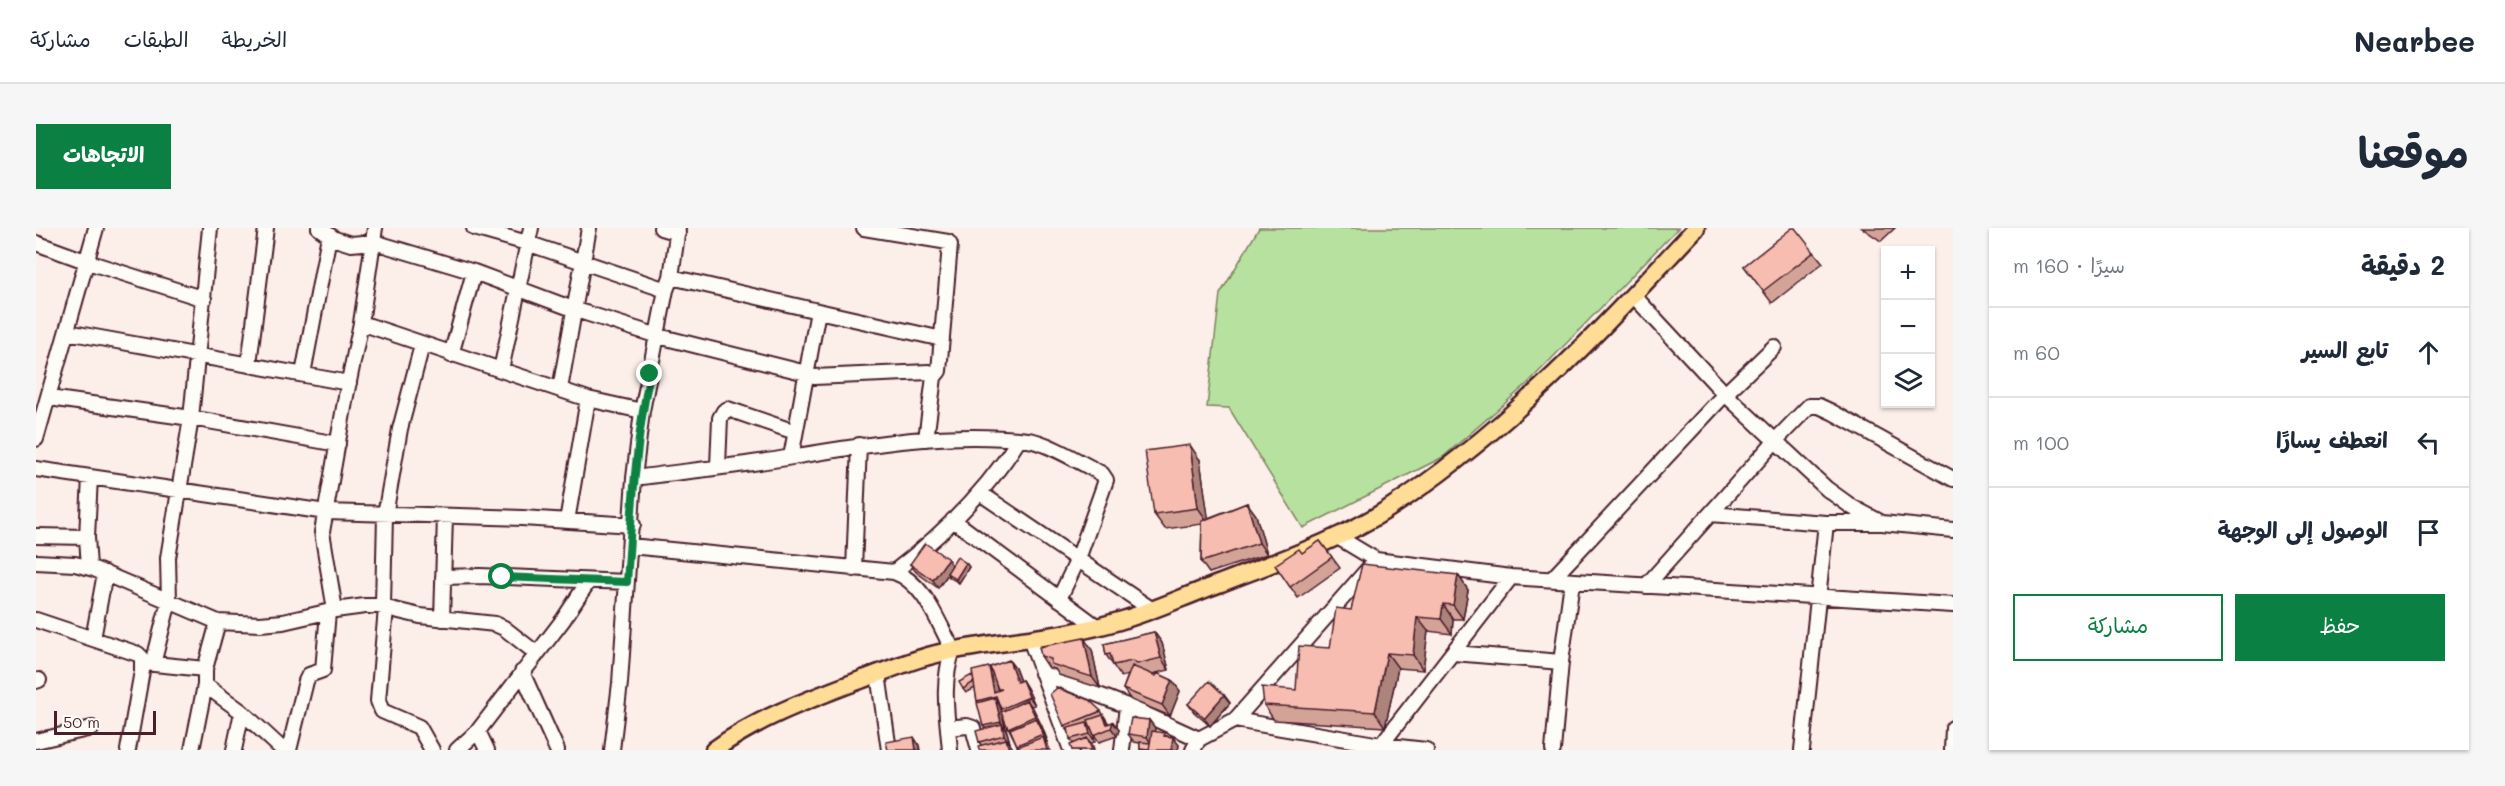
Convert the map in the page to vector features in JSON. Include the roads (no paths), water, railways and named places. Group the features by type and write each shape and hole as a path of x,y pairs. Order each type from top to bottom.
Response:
{"main road":[{"path":"714,750 733,736 790,707 897,665 953,650 1030,639 1119,621 1300,553 1386,511 1453,465 1560,371 1696,228"}],"street":[{"path":"36,439 96,228"},
{"path":"128,750 148,663 169,601 168,558 181,490 210,228"},
{"path":"249,364 266,228"},
{"path":"476,228 582,262 669,284 818,311 942,339"},
{"path":"501,370 531,228"},
{"path":"560,389 589,228"},
{"path":"612,750 633,525 634,478 642,411 678,231 661,228"},
{"path":"864,228 948,242 950,245 939,371 934,377 926,439"},
{"path":"303,374 324,232 351,244 375,235 573,309 658,336 806,373 814,377 929,372 934,377"},
{"path":"289,750 306,681 309,675 323,670 331,611 323,540 326,512 375,235"},
{"path":"36,243 88,262 204,298"},
{"path":"451,355 474,272"},
{"path":"1633,295 1725,394 1827,489 1852,507 1882,523"},
{"path":"791,457 818,311"},
{"path":"361,323 588,399 642,411"},
{"path":"67,332 349,383"},
{"path":"422,345 400,429 385,514 383,605 386,608 379,704 382,711 419,727 432,750"},
{"path":"1552,579 1725,394 1774,347"},
{"path":"49,398 190,418 338,444"},
{"path":"567,521 588,399"},
{"path":"1646,586 1809,406 1819,406 1953,479"},
{"path":"718,466 720,418 728,409 795,432"},
{"path":"634,478 791,457 859,445 926,439 1028,440 1042,444 1104,476 1105,485 1078,559 1059,598"},
{"path":"894,572 923,550 980,493 1000,470 1018,441"},
{"path":"854,569 859,445"},
{"path":"36,469 326,512 633,525"},
{"path":"89,567 87,537 90,477"},
{"path":"980,493 1151,609"},
{"path":"1710,514 1826,523 1882,523 1953,530"},
{"path":"442,618 445,516"},
{"path":"953,520 1096,626"},
{"path":"1802,750 1826,523"},
{"path":"36,536 87,537"},
{"path":"1336,536 1376,560 1511,578 1953,605"},
{"path":"630,546 894,572 905,576 920,591 953,650 946,669 950,750"},
{"path":"1042,673 1127,706 1196,744 1234,720 1376,560"},
{"path":"36,562 89,567 218,622 260,624 303,619 331,611 365,606 386,608 495,624 504,628 536,653"},
{"path":"93,639 105,573"},
{"path":"443,577 480,576 627,582"},
{"path":"1381,745 1511,578"},
{"path":"457,750 478,731 588,582"},
{"path":"1553,750 1561,662 1572,582"},
{"path":"36,620 138,654 148,663 205,669"},
{"path":"192,750 205,686 205,669 218,622"},
{"path":"1030,639 1071,750"},
{"path":"1454,653 1561,662"},
{"path":"522,672 557,750"},
{"path":"878,674 889,750"},
{"path":"205,686 242,712 283,750"},
{"path":"1122,750 1127,706"},
{"path":"234,750 242,712"},
{"path":"1234,720 1381,745 1426,750"},
{"path":"948,728 967,726 973,728 979,750"},
{"path":"36,741 92,728"},
{"path":"1952,750 1953,728"},
{"path":"478,731 488,750"}]}
